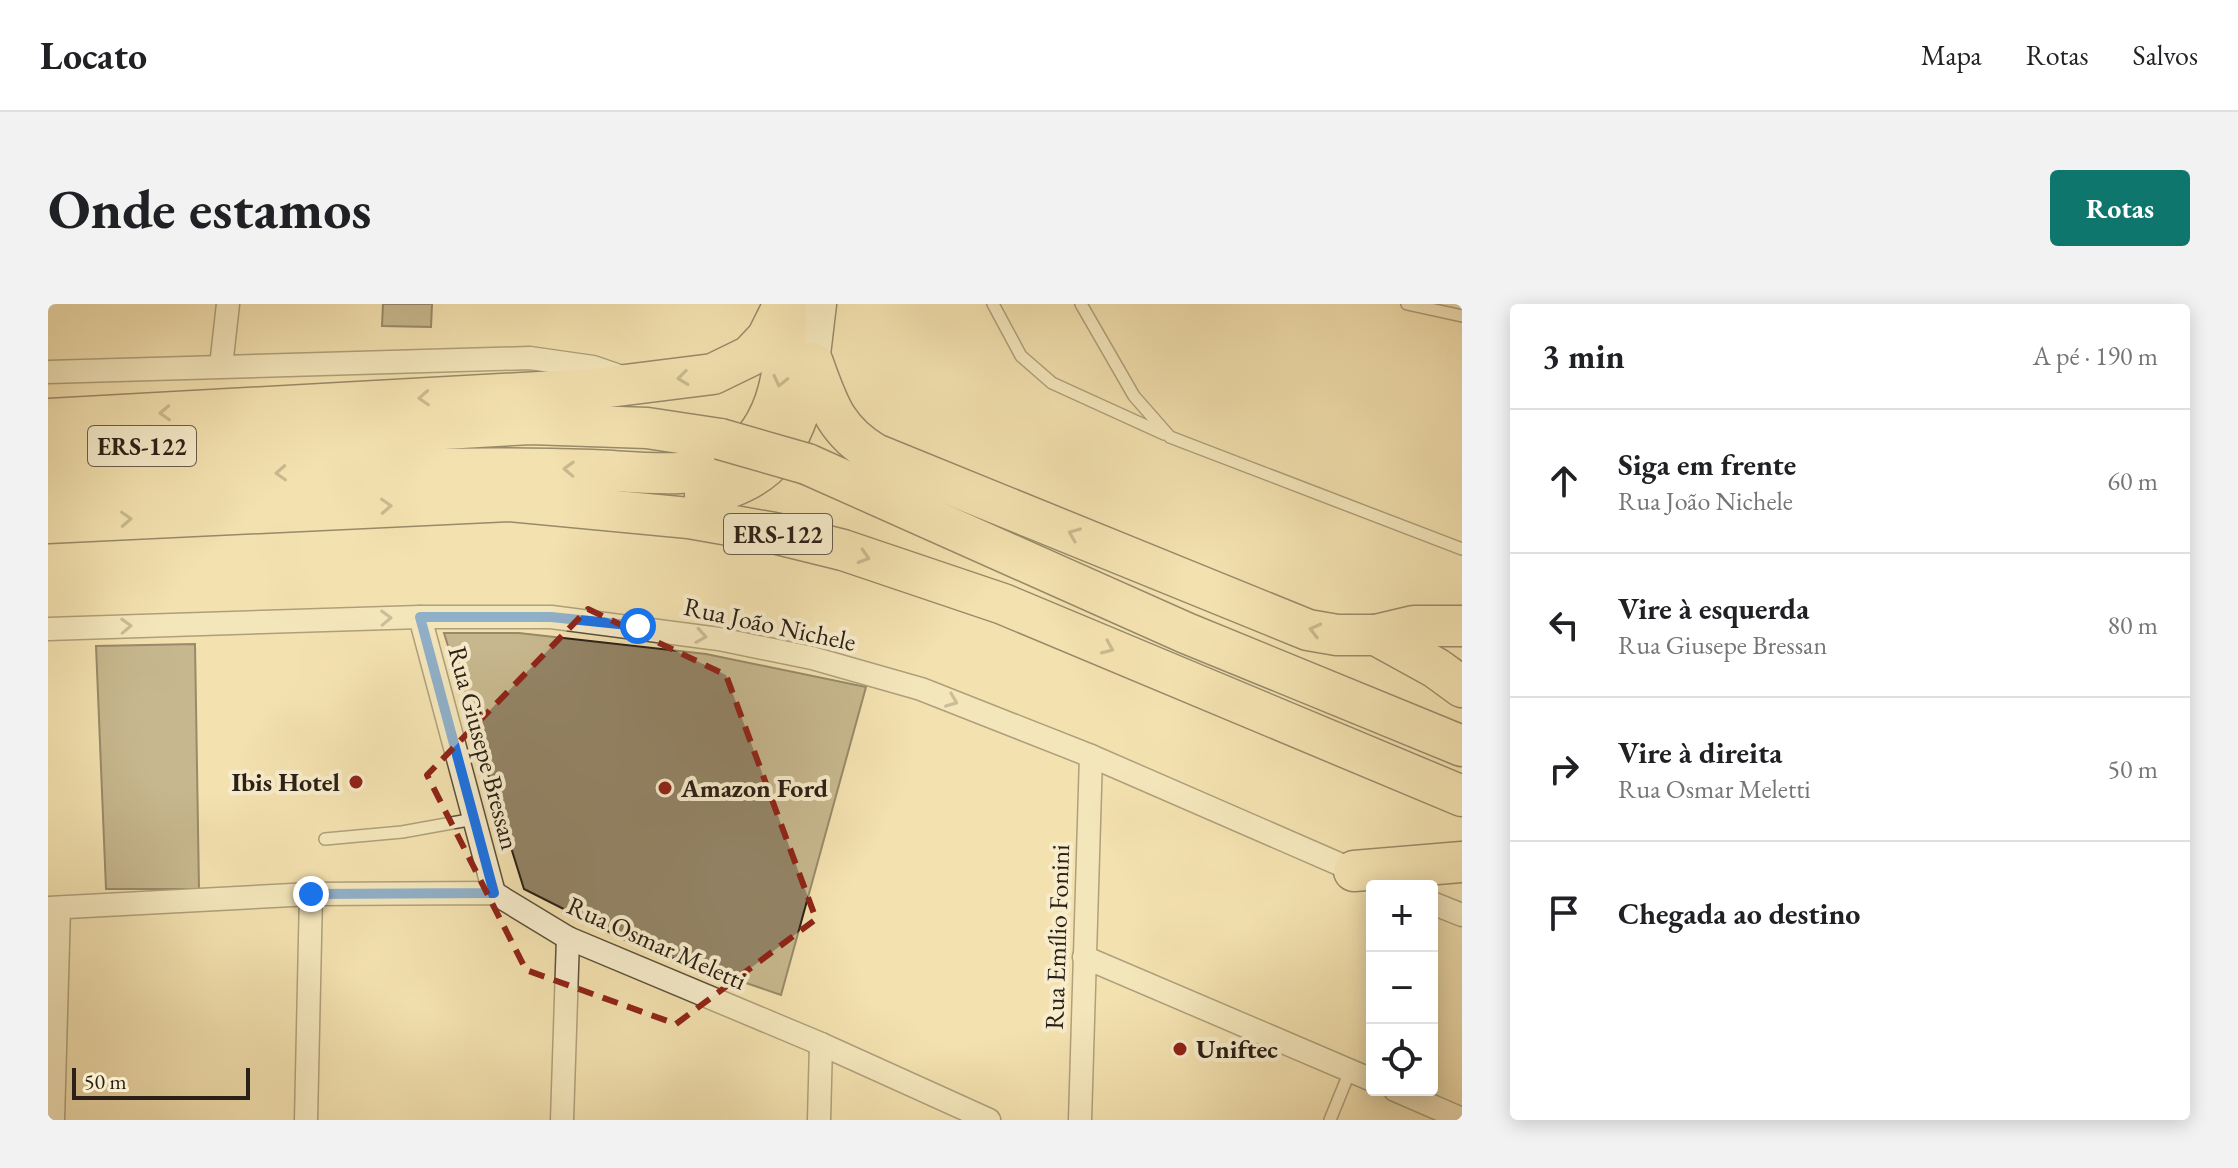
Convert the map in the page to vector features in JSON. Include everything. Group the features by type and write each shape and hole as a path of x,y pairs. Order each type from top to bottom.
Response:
{"highway":[{"path":"48,419 593,389 713,374 734,366 767,338 785,304"},
{"path":"48,486 318,471 549,468 696,472 729,462 762,429 774,407 786,358 785,304"},
{"path":"509,501 673,500 739,485 764,471 791,438 813,363"},
{"path":"813,363 839,425 853,441 875,454 1308,630 1337,635 1376,635 1414,626 1462,626"},
{"name":"ERS-122","path":"48,452 531,424 647,428 720,439 807,464 1186,633 1462,746"},
{"name":"ERS-122","path":"48,523 509,501 689,518 843,550 1003,604 1462,796"},
{"path":"1376,635 1436,668 1462,687"},
{"path":"1354,871 1462,862"}],"main road":[{"path":"813,363 820,304"}],"street":[{"path":"221,366 228,304"},
{"path":"48,372 530,358 593,367 637,382"},
{"name":"Rua João Nichele","path":"48,629 420,617 551,617 638,626 765,648 921,689 1091,756 1376,880"},
{"name":"Rua Giusepe Bressan","path":"420,617 494,893"},
{"name":"Rua Emílio Fonini","path":"1080,1120 1091,756"},
{"path":"53,1120 54,908 311,894 494,893"},
{"name":"Rua Osmar Meletti","path":"494,893 568,938 821,1044 989,1120"},
{"path":"306,1120 311,894"},
{"path":"1438,905 1462,915"},
{"path":"562,1120 568,938"},
{"path":"1084,957 1366,1078"},
{"path":"819,1120 821,1044"},
{"path":"1409,1096 1462,1119"}],"lane":[{"path":"993,304 1021,356 1052,383 1170,437 1462,549"},
{"path":"1081,304 1134,396 1170,437"},
{"path":"1407,304 1462,316"},
{"path":"325,839 402,832 474,819"},
{"path":"1330,1120 1350,1071"}],"highlighted area":[{"path":"588,609 726,675 816,919 676,1024 526,970 427,775"}],"building":[{"path":"383,304 432,304 431,327 382,326"},
{"name":"Amazon Ford","path":"444,633 519,633 706,654 866,687 781,995 635,945 524,889"},
{"path":"195,644 199,889 106,889 96,646"}],"place":[{"name":"Ibis Hotel","path":"356,782"},
{"name":"Amazon Ford","path":"665,788"},
{"name":"Uniftec","path":"1180,1049"}],"route":[{"path":"311,894 494,893 420,617 551,617 638,626"}]}
